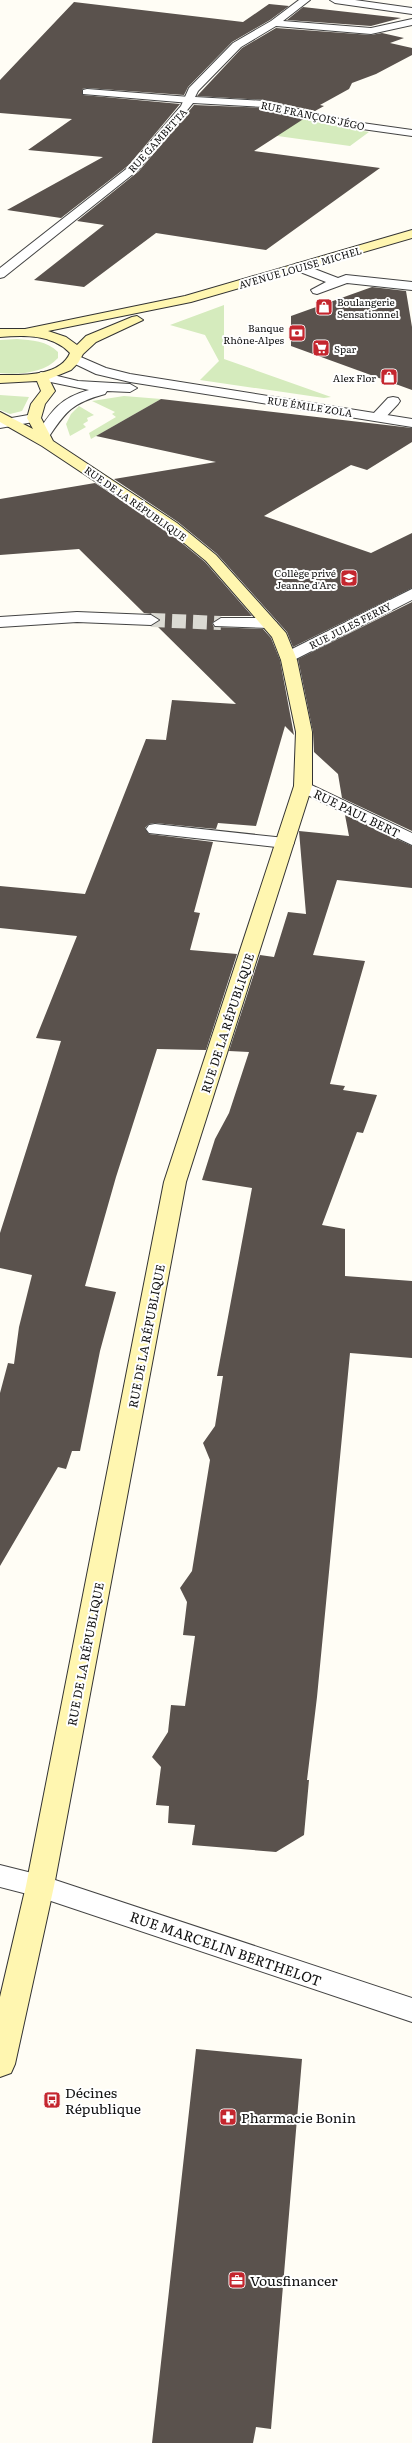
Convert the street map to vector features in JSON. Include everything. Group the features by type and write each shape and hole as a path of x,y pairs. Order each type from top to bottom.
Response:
{"street":[{"name":"RUE GAMBETTA","path":"0,274 134,168 190,100 193,90 237,44 274,24 305,0"},
{"path":"335,0 412,11"},
{"path":"274,24 371,31 412,22"},
{"name":"RUE FRANÇOIS JÉGO","path":"87,92 265,104 348,124 412,132"},
{"name":"AVENUE LOUISE MICHEL","path":"27,332 187,299 412,234"},
{"path":"298,267 337,282"},
{"path":"317,290 346,279 412,286"},
{"name":"AVENUE LOUISE MICHEL","path":"0,379 41,376 69,366 91,339 187,299"},
{"path":"2,332 27,332 62,340 72,346 76,356"},
{"name":"RUE ÉMILE ZOLA","path":"76,356 116,376 207,392 259,398 412,423"},
{"path":"3,421 34,418 38,404 48,391 41,376"},
{"name":"RUE ÉMILE ZOLA","path":"41,376 78,385 207,392"},
{"path":"45,439 58,411 67,402 112,388"},
{"path":"378,417 393,401"},
{"name":"RUE DE LA RÉPUBLIQUE","path":"34,418 45,439"},
{"name":"RUE DE LA RÉPUBLIQUE","path":"0,2064 40,1886 175,1182 303,786 304,732 288,657 280,636 206,553 172,526 45,439 3,421"},
{"name":"RUE JULES FERRY","path":"288,657 412,594"},
{"path":"0,622 77,618 151,620"},
{"path":"221,623 268,623"},
{"name":"RUE PAUL BERT","path":"303,786 412,840"},
{"path":"155,829 285,843"},
{"name":"RUE MARCELIN BERTHELOT","path":"0,1876 40,1886 412,2010"}],"green space":[{"path":"254,108 369,132 350,146 213,127"},
{"path":"224,305 224,359 331,397 324,398 200,380 219,361 205,335 170,325"},
{"path":"17,339 49,345 58,352 58,358 53,363 39,370 15,374 0,373 0,340"},
{"path":"0,395 29,397 22,411 10,414 0,410"},
{"path":"124,396 161,399 91,439 89,433 116,417 112,414 115,412 92,401"},
{"path":"79,406 94,415 87,418 88,421 83,424 86,427 70,436 66,424 71,414"}],"building":[{"path":"74,2 243,22 269,4 289,6 270,20 232,42 188,87 184,95 87,88 82,89 83,95 180,104 129,165 61,218 7,210 103,157 28,150 72,119 0,113 0,80"},
{"path":"303,7 401,18 371,26 287,20"},
{"path":"276,28 371,35 382,33 404,38 390,43 412,48 412,55 376,74 352,83 349,89 320,105 324,106 315,111 265,100 197,96 242,48"},
{"path":"194,105 265,108 305,118 254,151 380,168 266,250 156,233 84,287 34,280 104,225 77,221 139,171"},
{"path":"372,287 406,291 412,327 412,390 291,346 291,316"},
{"path":"161,399 412,428 412,442 367,470 351,465 264,516 371,553 412,533 412,588 293,647 287,632 217,554 178,522 114,479 216,462 96,436"},
{"path":"95,483 166,530 205,562 252,616 221,616 212,623 214,627 263,629 271,638 280,660 294,735 285,726 256,826 218,823 216,829 155,823 149,824 145,828 149,834 213,842 194,912 200,913 190,950 237,954 206,1050 157,1049 116,1177 85,1286 116,1292 100,1351 80,1451 72,1451 66,1469 58,1467 0,1566 0,1393 8,1363 14,1364 19,1327 32,1275 0,1268 0,1233 61,1041 36,1038 77,936 0,928 0,886 85,894 146,739 166,740 172,700 236,704 155,624 160,619 152,614 144,613 79,549 0,555 0,499"},
{"path":"412,602 412,831 342,798 338,774 314,752 313,732 298,659"},
{"path":"345,815 412,846 412,888 337,880 313,955 365,961 330,1084 345,1086 343,1090 377,1095 363,1133 357,1132 322,1225 345,1229 345,1276 412,1281 412,1358 350,1353 317,1697 307,1780 309,1780 304,1835 276,1852 192,1845 195,1825 168,1823 169,1806 156,1805 161,1767 152,1757 168,1732 171,1705 185,1706 195,1636 183,1635 187,1602 180,1588 192,1571 210,1460 203,1443 215,1426 223,1376 217,1376 252,1188 202,1180 215,1139 229,1113 249,1052 229,1051 260,955 274,957 288,912 306,914 299,831 349,836"},
{"path":"196,2049 302,2059 271,2429 256,2427 253,2443 152,2443"}],"tunnel":[{"path":"151,620 221,623"}],"place":[{"name":"Boulangerie Sensationnel","path":"324,307"},
{"name":"Banque Rhône-Alpes","path":"297,333"},
{"name":"Spar","path":"321,348"},
{"name":"Alex Flor","path":"389,377"},
{"name":"Collège privé Jeanne d'Arc","path":"349,578"},
{"name":"Décines République","path":"52,2100"},
{"name":"Pharmacie Bonin","path":"228,2117"},
{"name":"Vousfinancer","path":"237,2280"}]}
